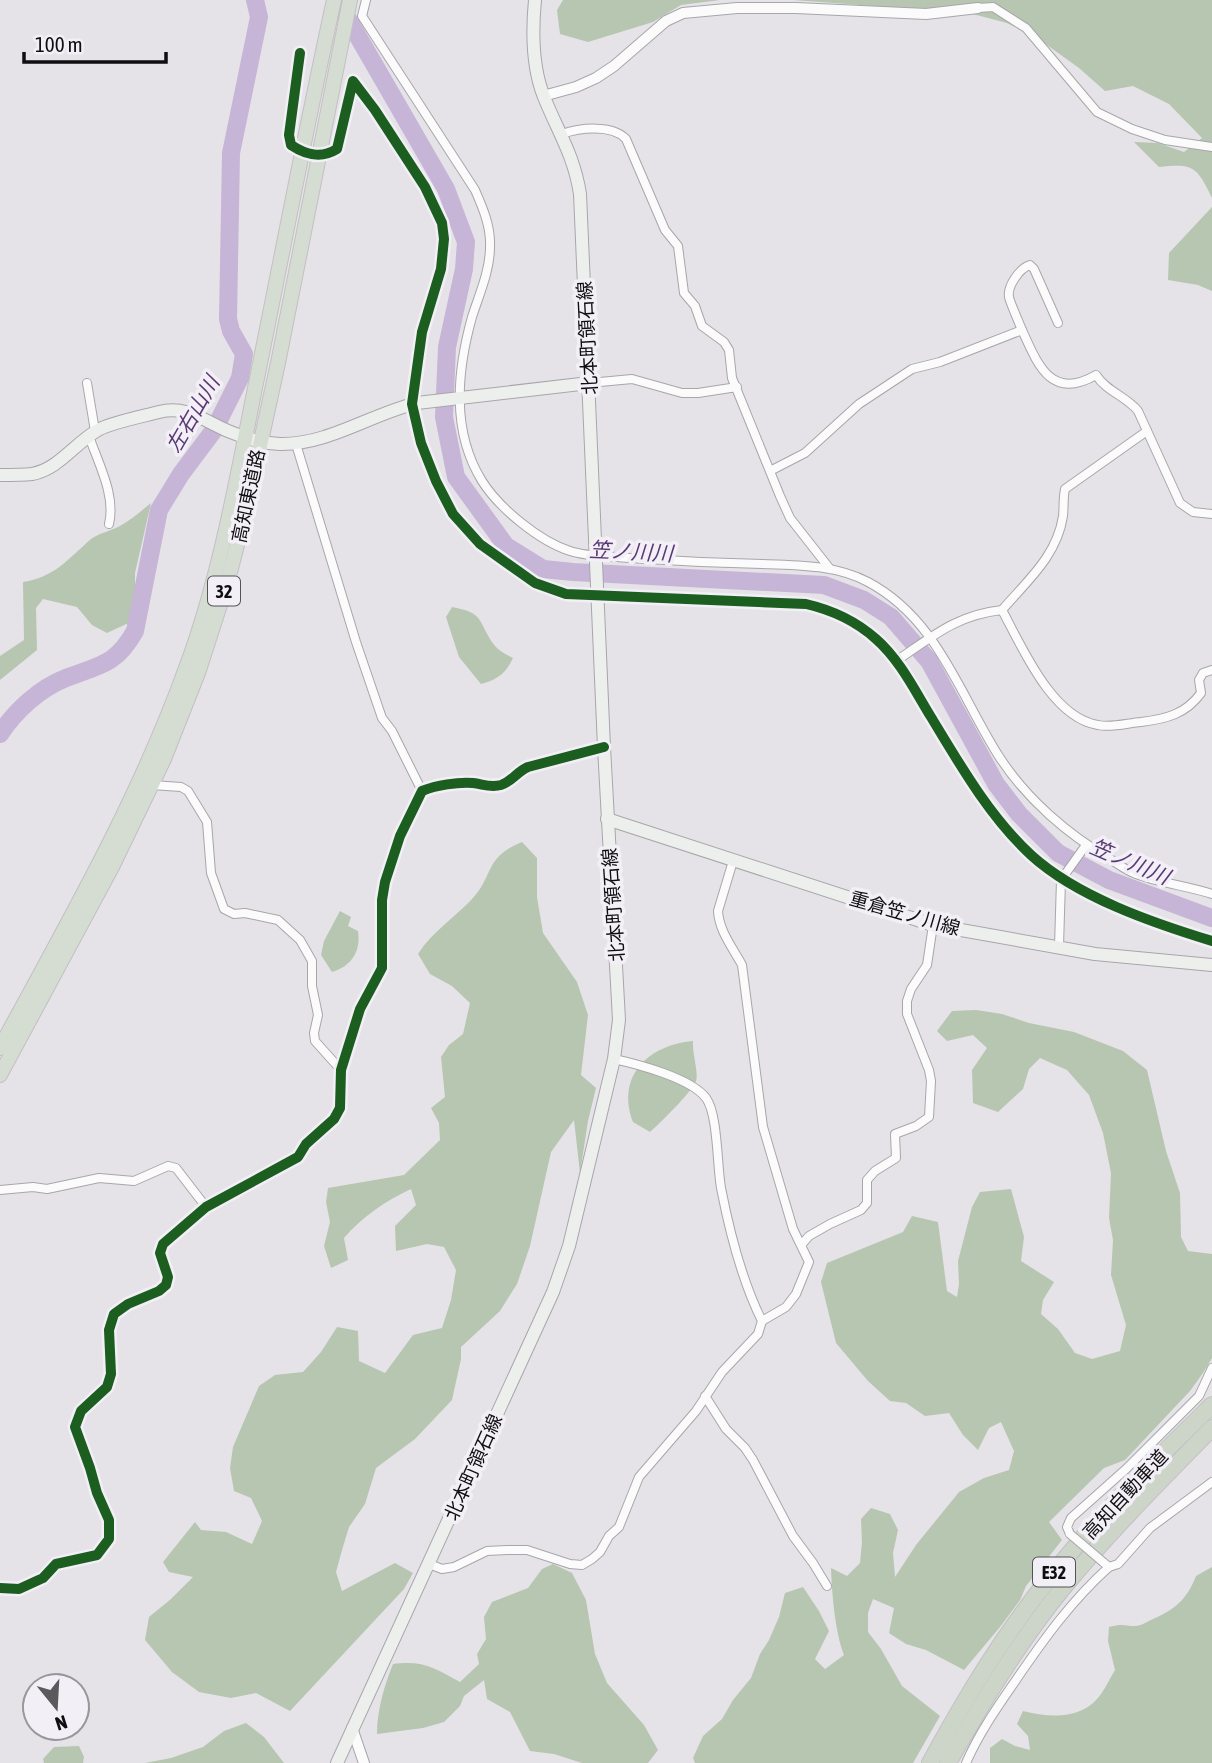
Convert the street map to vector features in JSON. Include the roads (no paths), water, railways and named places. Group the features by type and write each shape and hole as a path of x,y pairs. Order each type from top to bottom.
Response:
{"highway":[{"name":"高知東道路","path":"0,1075 112,867 152,785 198,673 228,580 245,514 252,439 303,153 334,0"},
{"name":"高知東道路","path":"0,1048 102,859 150,758 187,667 252,439 278,363 350,0"},
{"name":"高知自動車道","path":"930,1763 997,1648 1049,1578 1135,1482 1212,1405"},
{"name":"高知自動車道","path":"948,1763 979,1707 1018,1647 1062,1589 1110,1534 1212,1428"}],"main road":[{"name":"北本町領石線","path":"337,1763 553,1292 569,1246 614,1059 619,1020 607,819 580,194 574,163 543,96 534,44 535,0"},
{"path":"0,475 33,474 46,469 92,433 114,423 160,411 178,409 194,413 227,431 252,439 296,444 330,435 414,403 589,383"},
{"name":"重倉笠ノ川線","path":"607,819 933,925 1095,954 1212,965"}],"street":[{"path":"366,0 362,16 475,190 486,218 491,249 471,321 458,397 458,416 471,462 483,483 508,510 548,541 571,552 597,557 793,565 830,569 867,581 886,593 929,640 1000,758 1034,801 1085,846 1135,874 1212,894"},
{"path":"543,96 596,78 666,21 683,13 737,8 796,8 926,14 993,7 1026,28 1097,112 1132,129 1166,140 1212,147"},
{"path":"300,53 289,135 291,145 303,153 319,155 337,149 353,81 425,187 442,223 442,269 422,332 414,403 421,443 436,481 453,514 481,544 535,583 566,594 806,604 827,609 856,623 878,640 897,660 957,761 990,807 1031,855 1062,878 1165,927 1212,941"},
{"path":"562,134 578,129 608,130 621,134 626,139 665,230 678,246 684,293 695,306 702,326 724,342 729,350 730,369 790,518 830,569"},
{"path":"1058,323 1034,269 1027,265 1015,277 1009,297 1021,330 1049,378 1060,383 1072,382 1086,380 1096,374 1102,385 1132,403 1180,503 1193,512 1212,514"},
{"path":"770,471 805,453 859,404 912,369 940,362 1021,330"},
{"path":"589,383 632,379 682,393 737,387"},
{"path":"87,383 92,433 109,492 112,516 110,524"},
{"path":"897,660 950,624 979,612 1002,610 1046,561 1056,541 1063,517 1065,489 1147,431"},
{"path":"296,444 382,718 422,791"},
{"path":"1002,610 1031,665 1059,702 1075,718 1100,726 1177,715 1195,701 1201,693 1199,680 1203,673 1212,670"},
{"path":"0,1588 19,1589 43,1578 57,1564 97,1555 109,1539 109,1520 75,1427 77,1418 107,1387 111,1374 109,1330 114,1314 166,1285 168,1277 160,1253 163,1244 206,1207 298,1157 306,1144 334,1119 340,1108 341,1070 360,1009 382,968 382,900 385,882 400,836 422,791 441,785 465,783 491,787 503,785 528,767 604,747"},
{"path":"152,785 181,787 188,791 207,822 211,873 224,909 234,914 245,913 278,920 287,926 307,950 312,961 312,986 318,1015 315,1041 341,1070"},
{"path":"1059,946 1062,878 1085,846"},
{"path":"429,1564 442,1569 454,1567 487,1551 507,1550 527,1550 570,1564 582,1565 592,1559 619,1527 639,1477 696,1411 722,1372 758,1334 762,1321 786,1307 796,1294 809,1262 793,1229 763,1127 742,965 719,919 718,911 733,861"},
{"path":"802,1244 809,1236 861,1210 867,1203 867,1180 875,1171 896,1158 895,1134 916,1126 929,1117 929,1070 907,1014 907,1001 911,989 927,965 933,925"},
{"path":"614,1059 659,1071 686,1084 706,1098 714,1123 727,1218 756,1310 762,1321"},
{"path":"0,1190 33,1187 47,1189 100,1178 134,1181 168,1166 176,1168 206,1207"},
{"path":"1212,1368 1199,1396 1126,1469 1070,1518 1067,1527 1070,1534 1106,1564 1118,1564 1150,1528 1212,1482"},
{"path":"705,1396 726,1429 753,1460 793,1536 827,1586"},
{"path":"966,1763 993,1713 1040,1646 1106,1564"},
{"path":"352,1728 364,1763"}],"waterway":[{"name":"左右山川","path":"0,734 13,717 38,694 56,682 106,662 128,642 135,631 159,510 181,474 214,430 240,378 244,354 231,331 228,319 231,153 259,17 255,0"},
{"name":"笠ノ川川","path":"337,0 446,189 466,242 464,269 447,347 444,417 456,477 506,546 543,569 824,585 864,600 891,617 929,661 996,784 1019,814 1058,853 1109,880 1212,918"}]}
